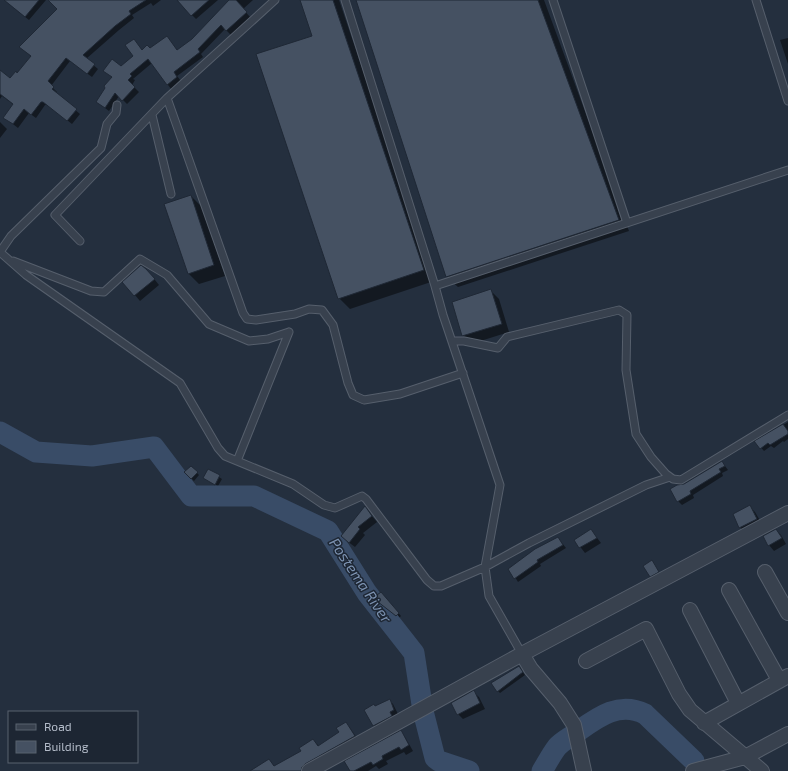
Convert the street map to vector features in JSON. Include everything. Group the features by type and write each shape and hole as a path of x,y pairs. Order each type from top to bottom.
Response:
{"street":[{"path":"309,771 522,654 788,513"},
{"path":"765,572 788,613"},
{"path":"704,723 784,678 729,590"},
{"path":"690,610 738,703"},
{"path":"586,661 646,629 679,694 690,710 762,771"},
{"path":"522,654 531,669 560,703 574,725 584,771"},
{"path":"693,771 745,757 788,734"}],"lane":[{"path":"80,241 55,215 168,98 275,0"},
{"path":"345,0 452,342 500,485 485,567 489,596 522,654"},
{"path":"553,0 627,223"},
{"path":"756,0 788,102"},
{"path":"168,98 243,313 247,319 256,320 295,314 310,309 322,310 333,325 350,389 353,395 364,400 400,394 463,373"},
{"path":"117,104 116,113 107,124 101,148 12,236 0,252 26,275 180,383 218,448 225,456 294,484 324,505 335,508 362,496 366,499 434,586 441,586 485,567 529,543 646,485 670,477"},
{"path":"152,115 172,194"},
{"path":"435,286 788,170"},
{"path":"8,258 91,291 104,292 140,259 167,275 210,324 249,341 268,339 289,332 237,461"},
{"path":"452,342 464,341 498,348 507,337 620,310 627,315 626,370 636,434 651,457 666,474 677,480 681,480 788,415"}],"building":[{"path":"4,0 39,0 25,17"},
{"path":"48,0 146,0 129,11 131,14 115,26 83,55 95,64 87,74 66,58 48,81 54,87 52,89 77,109 67,121 41,102 31,115 24,109 13,124 3,118 13,104 0,94 0,70 10,78 16,71 17,73 31,56 19,47 57,9"},
{"path":"177,0 209,0 191,16"},
{"path":"229,0 236,0 247,12 226,31 221,25 198,49 200,52 174,72 177,77 167,85 148,59 130,74 132,76 128,80 135,87 122,101 115,93 105,108 96,102 105,88 104,86 112,77 103,71 112,59 121,66 133,56 125,45 134,39 142,50 147,45 150,48 167,36 177,50 192,39"},
{"path":"300,0 333,0 424,270 338,299 256,54 312,36"},
{"path":"356,0 538,0 619,220 446,277"},
{"path":"191,195 214,265 188,274 164,204"},
{"path":"141,265 155,279 134,296 122,282"},
{"path":"491,289 502,324 462,336 452,302"},
{"path":"783,424 788,431 788,434 770,445 768,443 760,449 754,441"},
{"path":"722,461 725,466 719,469 721,472 690,491 691,494 677,502 670,489 677,485 684,484"},
{"path":"191,466 198,472 191,479 184,472"},
{"path":"208,469 220,475 215,485 203,478"},
{"path":"750,505 757,519 739,528 733,514"},
{"path":"365,506 372,516 358,527 360,529 349,543 341,536"},
{"path":"591,529 597,538 579,548 574,540"},
{"path":"776,529 782,538 768,546 763,536"},
{"path":"558,537 563,545 537,560 538,562 514,579 508,569 535,549"},
{"path":"652,560 659,572 650,577 643,566"},
{"path":"381,592 399,613 396,616 373,598"},
{"path":"519,666 523,672 497,692 491,683"},
{"path":"474,690 480,703 457,715 451,703"},
{"path":"390,699 394,710 390,712 392,716 373,726 364,710 374,704 375,706"},
{"path":"346,722 355,736 305,764 301,771 250,771 269,759 274,766 301,751 299,748 313,739 318,746 339,732 336,728"},
{"path":"401,730 409,745 401,750 399,747 382,756 383,759 373,765 371,762 354,771 350,771 344,761"}],"waterway":[{"name":"Postema River","path":"0,432 36,452 92,456 154,447 191,496 254,496 328,531 367,593 414,653 423,711 435,758 439,761 469,771"},
{"name":"Postema River","path":"542,771 557,747 564,741 601,716 609,712 626,709 635,710 645,714 694,761"}]}
